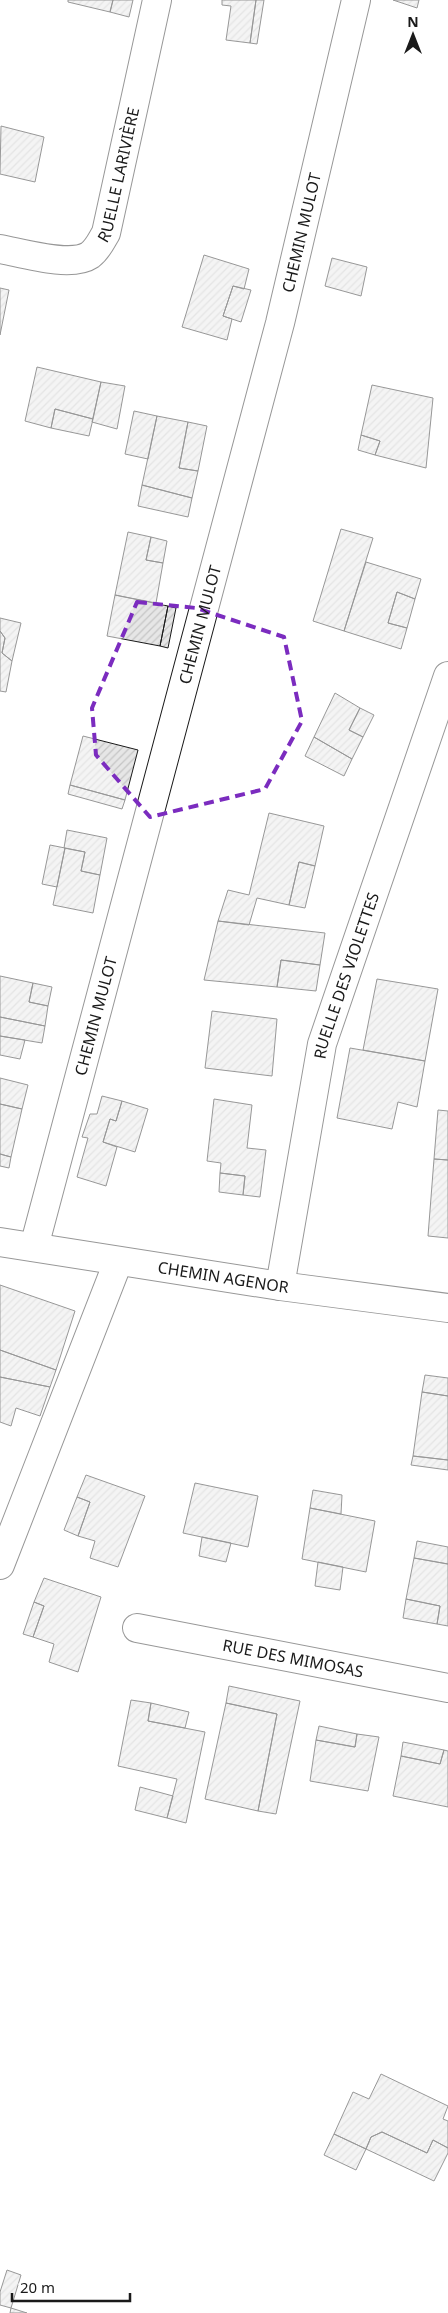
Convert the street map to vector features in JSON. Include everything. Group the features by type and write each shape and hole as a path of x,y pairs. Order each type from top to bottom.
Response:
{"street":[{"name":"RUELLE LARIVIÈRE","path":"0,249 59,260 76,260 89,256 98,247 106,233 157,0"},
{"name":"CHEMIN MULOT","path":"34,1247 280,323 356,0"},
{"name":"RUELLE DES VIOLETTES","path":"280,1286 322,1044 448,676"},
{"name":"CHEMIN AGENOR","path":"0,1242 280,1286 448,1308"},
{"path":"0,1564 118,1262"},
{"name":"RUE DES MIMOSAS","path":"137,1628 448,1688"}],"highlighted area":[{"path":"137,602 196,608 284,637 302,721 265,789 150,817 96,755 92,708"}],"building":[{"path":"68,0 113,0 110,12 68,2"},
{"path":"113,0 133,0 129,17 110,12"},
{"path":"222,0 256,0 250,43 226,40 231,6 222,5"},
{"path":"256,0 264,0 257,44 250,43"},
{"path":"393,0 419,0 417,8"},
{"path":"1,126 44,137 35,182 0,174"},
{"path":"204,255 249,269 244,289 233,286 223,316 232,319 227,340 182,327"},
{"path":"332,258 367,267 361,296 325,286"},
{"path":"233,286 251,290 241,322 223,316"},
{"path":"0,288 9,290 0,335"},
{"path":"37,367 101,382 93,419 55,409 51,428 25,421"},
{"path":"101,382 125,386 117,429 92,422"},
{"path":"372,385 433,398 426,468 375,455 380,441 361,435"},
{"path":"55,409 93,419 89,436 51,428"},
{"path":"134,411 157,416 148,459 125,454"},
{"path":"157,416 188,422 179,468 198,471 192,498 142,485"},
{"path":"188,422 207,426 198,471 179,468"},
{"path":"361,435 380,441 375,455 358,450"},
{"path":"142,485 192,498 188,517 138,506"},
{"path":"341,529 373,538 344,631 313,621"},
{"path":"128,532 151,537 146,560 163,563 156,603 115,595"},
{"path":"151,537 167,541 163,563 146,560"},
{"path":"366,562 421,579 415,599 397,592 388,623 407,628 401,649 344,631"},
{"path":"397,592 415,599 407,628 388,623"},
{"path":"115,595 168,606 160,646 107,636"},
{"path":"168,606 176,608 168,648 160,646"},
{"path":"0,618 21,623 12,661 2,653 5,638 0,631"},
{"path":"0,631 5,638 2,653 12,661 6,692 0,691"},
{"path":"335,693 360,708 349,730 363,737 352,759 314,737"},
{"path":"360,708 374,715 363,737 349,730"},
{"path":"83,736 138,750 125,800 70,785"},
{"path":"314,737 352,759 344,776 305,756"},
{"path":"70,785 125,800 122,809 68,794"},
{"path":"269,813 324,826 315,866 299,862 289,905 257,898 249,925 218,921 228,890 249,895"},
{"path":"67,830 107,838 100,875 81,871 85,852 64,848"},
{"path":"50,845 65,848 57,887 42,884"},
{"path":"65,848 85,852 81,871 100,875 93,913 53,905"},
{"path":"299,862 315,866 305,908 289,905"},
{"path":"218,921 325,933 320,965 281,960 277,987 204,980"},
{"path":"281,960 320,965 316,991 277,987"},
{"path":"0,976 33,983 29,1002 48,1006 45,1026 0,1017"},
{"path":"377,979 438,989 425,1061 363,1050"},
{"path":"33,983 52,987 48,1006 29,1002"},
{"path":"212,1011 277,1019 272,1076 205,1068"},
{"path":"0,1017 45,1026 42,1043 0,1036"},
{"path":"0,1036 25,1040 20,1059 0,1055"},
{"path":"350,1048 425,1061 417,1107 398,1102 392,1129 337,1118"},
{"path":"0,1078 28,1085 22,1109 0,1104"},
{"path":"102,1096 122,1101 116,1121 110,1119 103,1142 117,1147 106,1186 77,1177 88,1138 82,1137 90,1114 97,1114"},
{"path":"214,1099 252,1105 247,1148 266,1150 260,1197 243,1195 245,1176 220,1173 221,1163 207,1161"},
{"path":"122,1101 148,1109 135,1152 103,1142 110,1119 116,1121"},
{"path":"0,1104 22,1109 11,1157 0,1154"},
{"path":"438,1110 448,1111 448,1160 434,1159"},
{"path":"0,1154 11,1157 9,1168 0,1166"},
{"path":"434,1159 448,1160 448,1238 428,1236"},
{"path":"220,1173 245,1176 243,1195 219,1192"},
{"path":"0,1285 75,1311 56,1370 0,1350"},
{"path":"0,1350 56,1370 50,1387 0,1377"},
{"path":"425,1375 448,1378 448,1396 422,1392"},
{"path":"0,1377 50,1387 40,1416 16,1408 11,1426 0,1422"},
{"path":"422,1392 448,1396 448,1460 413,1456"},
{"path":"413,1456 448,1460 448,1470 411,1465"},
{"path":"86,1475 145,1496 118,1567 90,1558 95,1541 78,1536 90,1502 77,1497"},
{"path":"195,1483 258,1496 248,1547 183,1533"},
{"path":"313,1490 342,1495 341,1514 310,1508"},
{"path":"77,1497 90,1502 78,1536 64,1530"},
{"path":"310,1508 375,1521 366,1572 302,1559"},
{"path":"202,1537 231,1543 226,1562 199,1556"},
{"path":"417,1541 448,1547 448,1564 414,1558"},
{"path":"414,1558 448,1564 448,1626 437,1624 440,1606 406,1599"},
{"path":"318,1562 343,1567 340,1590 315,1586"},
{"path":"44,1578 101,1597 78,1672 49,1662 54,1644 33,1637 44,1606 34,1602"},
{"path":"406,1599 440,1606 437,1624 403,1618"},
{"path":"34,1602 44,1606 33,1637 23,1634"},
{"path":"229,1686 300,1701 276,1814 258,1811 277,1714 226,1703"},
{"path":"131,1700 151,1703 148,1721 205,1732 186,1823 167,1818 177,1779 118,1766"},
{"path":"151,1703 189,1712 185,1728 148,1721"},
{"path":"226,1703 277,1714 258,1811 205,1799"},
{"path":"319,1726 357,1734 355,1747 316,1740"},
{"path":"357,1734 379,1737 368,1791 310,1781 316,1740 355,1747"},
{"path":"403,1742 444,1750 440,1764 401,1756"},
{"path":"444,1750 448,1751 448,1807 393,1796 401,1756 440,1764"},
{"path":"140,1787 173,1796 167,1818 135,1810"},
{"path":"381,2074 448,2106 443,2119 448,2121 448,2148 433,2140 427,2153 382,2132 371,2137 366,2149 334,2134 353,2092 369,2099"},
{"path":"382,2132 427,2153 433,2140 448,2148 448,2153 434,2181 366,2149 371,2137"},
{"path":"334,2134 366,2149 356,2170 324,2155"},
{"path":"7,2270 21,2275 11,2308 0,2305 0,2292"},
{"path":"11,2308 27,2313 10,2313"}]}
